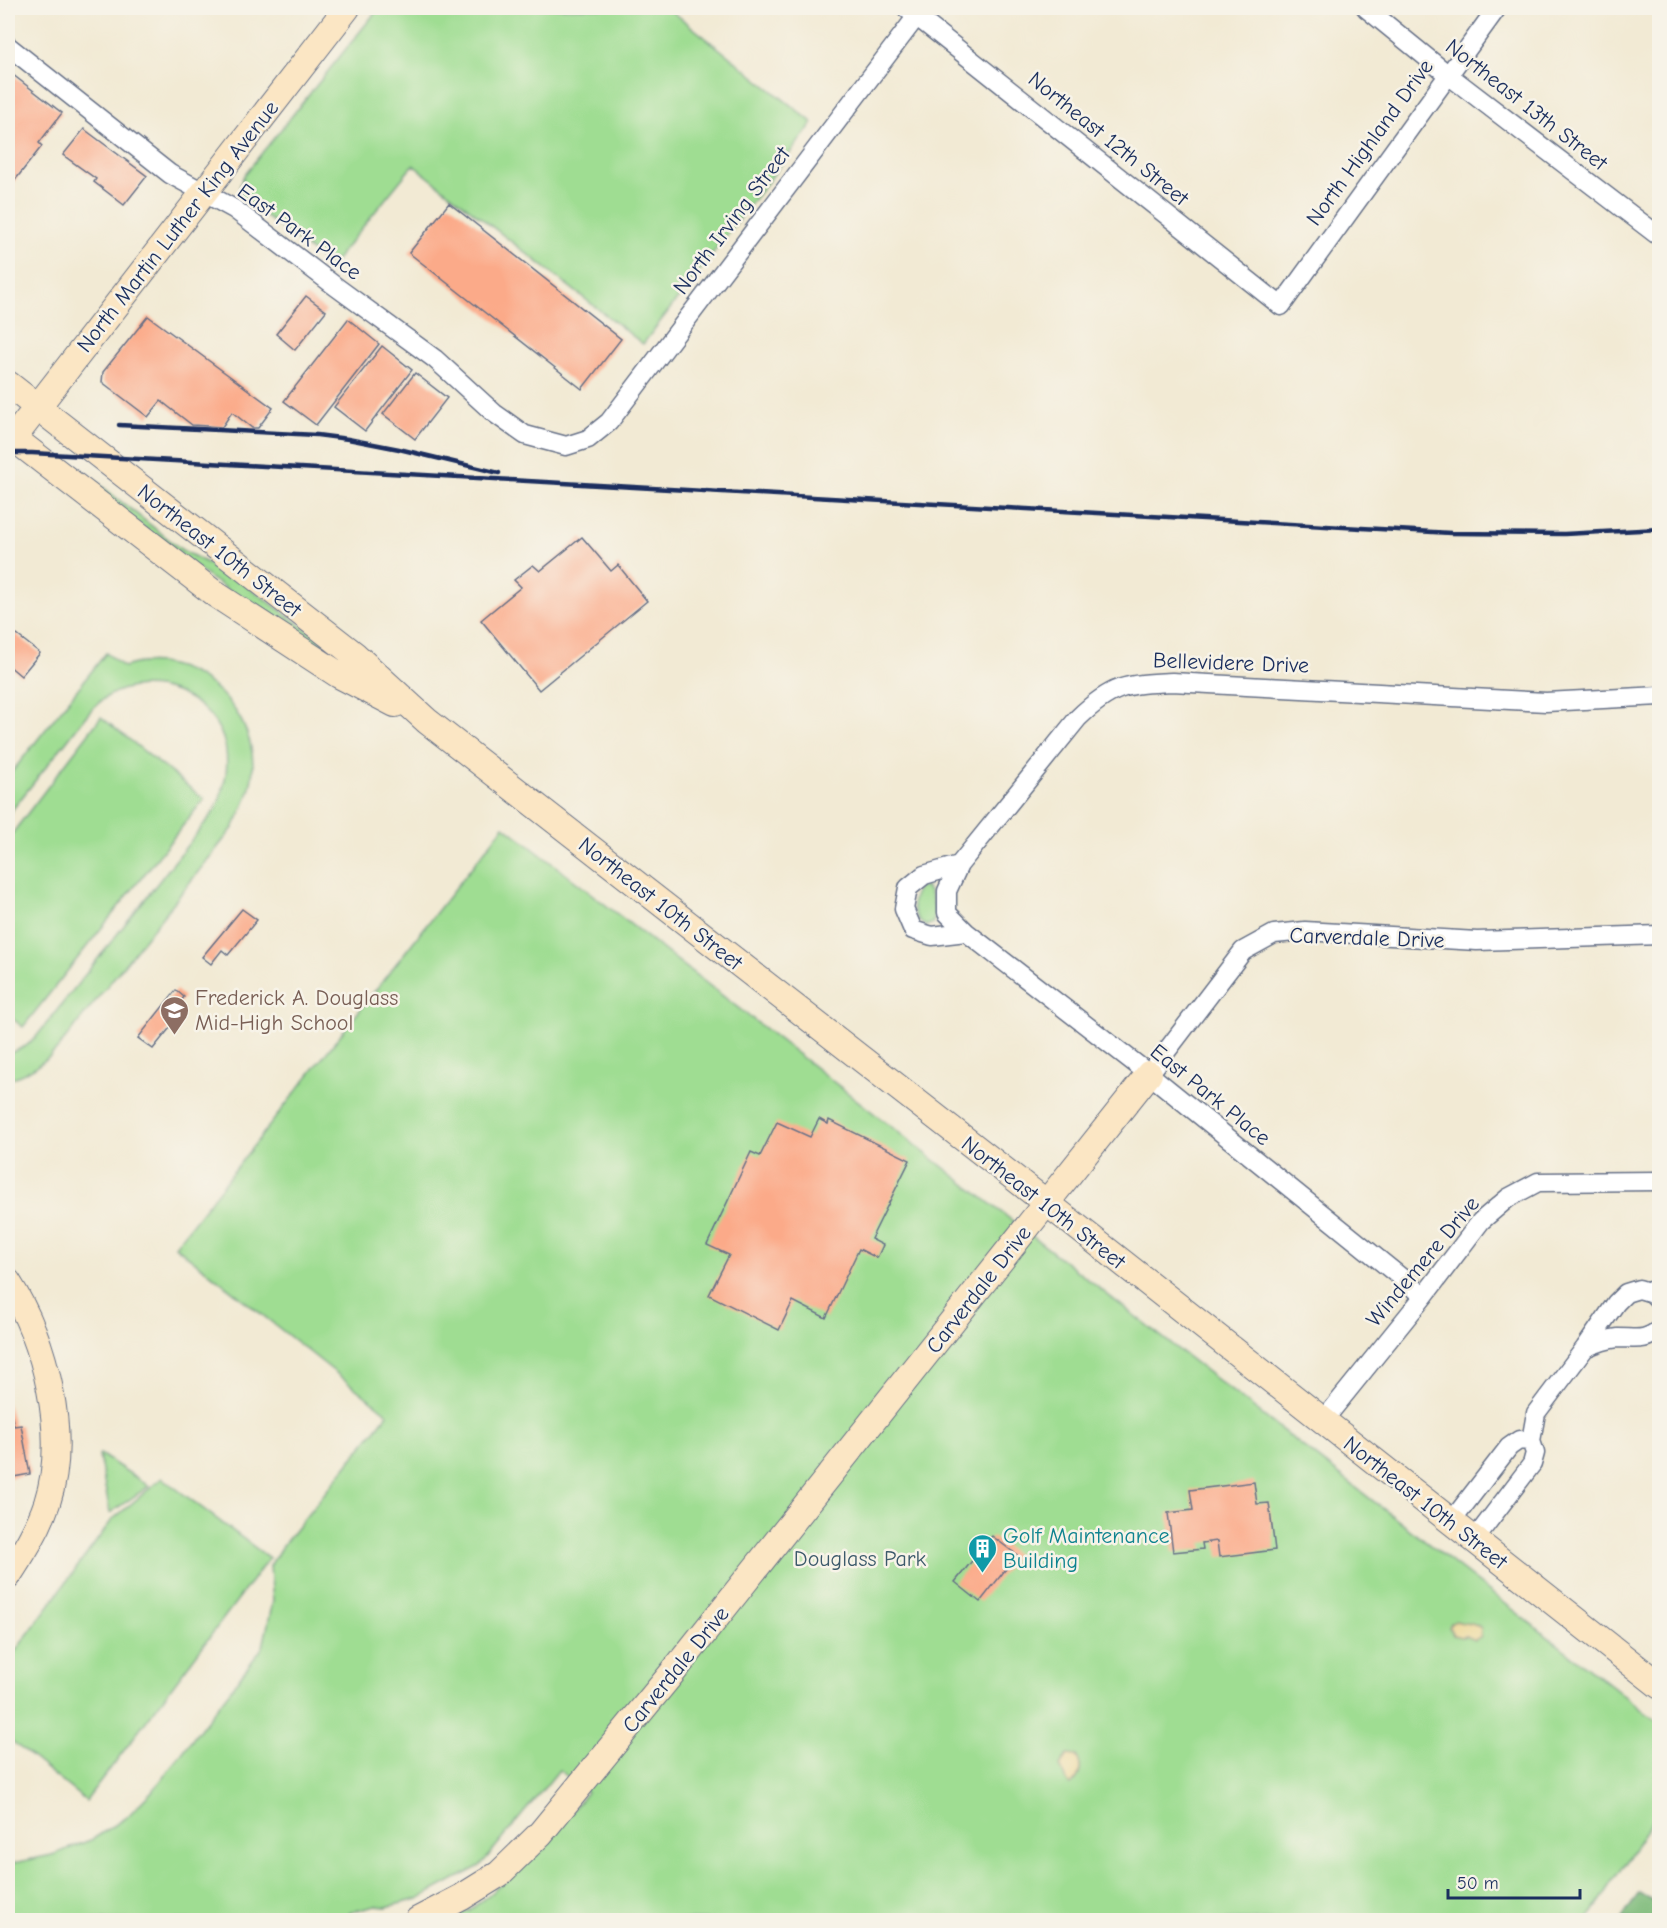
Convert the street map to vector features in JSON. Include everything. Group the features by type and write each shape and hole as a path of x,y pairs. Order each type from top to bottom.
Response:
{"main road":[{"name":"North Martin Luther King Avenue","path":"9,439 37,407 347,8"},
{"name":"Northeast 10th Street","path":"8,384 355,655 427,721 1046,1203 1659,1686"},
{"name":"Northeast 10th Street","path":"9,439 215,594 339,675 427,721"},
{"name":"Carverdale Drive","path":"418,1920 499,1874 540,1834 680,1663 1149,1074"},
{"path":"8,1282 23,1309 42,1359 52,1410 56,1454 56,1464 47,1503 32,1538 8,1576"}],"street":[{"name":"Northeast 13th Street","path":"1366,8 1659,237"},
{"name":"North Highland Drive","path":"1281,306 1497,8"},
{"name":"Northeast 12th Street","path":"915,10 1281,306"},
{"name":"North Irving Street","path":"566,446 588,440 609,422 915,10"},
{"name":"East Park Place","path":"8,46 170,174 234,209 435,359 494,413 525,435 566,446"},
{"name":"Bellevidere Drive","path":"959,865 1078,718 1096,701 1120,687 1142,683 1172,682 1546,702 1659,696"},
{"name":"East Park Place","path":"959,865 946,891 947,913 966,932 1149,1074 1424,1296"},
{"path":"959,865 924,875 909,888 904,909 913,930 932,936 966,932"},
{"name":"Carverdale Drive","path":"1149,1074 1243,951 1274,934 1305,931 1477,941 1659,935"},
{"name":"Windemere Drive","path":"1323,1421 1481,1221 1508,1198 1538,1182 1659,1181"},
{"path":"1474,1540 1532,1464 1535,1452 1531,1441 1536,1413 1616,1303 1626,1293 1639,1289 1652,1293 1659,1301"},
{"path":"1585,1348 1601,1341 1617,1338 1636,1340 1650,1337 1659,1329"},
{"path":"1451,1522 1509,1447 1519,1440 1531,1441"}],"green space":[{"path":"379,8 668,8 813,123 643,344 413,165 331,266 242,198 240,186 244,175"},
{"path":"70,461 182,550 236,578 343,656 338,664 210,578 66,468"},
{"path":"106,653 124,667 147,663 170,665 192,673 212,686 229,702 242,722 250,744 253,767 251,784 233,828 58,1048 35,1067 8,1080 8,1054 26,1046 36,1037 216,809 222,792 227,756 223,738 215,723 190,699 158,687 141,686 124,689 108,696 96,706 8,815 8,777"},
{"path":"101,717 204,799 23,1027 8,1015 8,839"},
{"name":"Douglass Park","path":"504,826 1659,1723 1659,1810 1588,1920 439,1920 470,1910 533,1858 587,1792 559,1770 480,1866 418,1899 351,1912 346,1918 336,1920 34,1920 8,1913 8,1864 52,1855 93,1839 126,1818 156,1787 263,1647 273,1601 270,1566 280,1549 388,1414 175,1246"},
{"path":"920,887 926,887 934,904 933,923 926,926 917,918 913,908 914,897"},
{"path":"99,1455 149,1486 110,1513"},
{"path":"162,1478 269,1558 86,1801 8,1738 8,1661 112,1520"},
{"path":"1639,1893 1659,1905 1659,1920 1621,1920"}],"sand":[{"path":"1456,1621 1479,1626 1481,1636 1475,1640 1466,1636 1453,1635 1449,1627"},
{"path":"1067,1755 1076,1756 1080,1764 1079,1775 1071,1785 1066,1781 1060,1766"}],"building":[{"path":"8,71 62,113 39,143 42,146 8,189"},
{"path":"84,129 147,176 124,205 94,182 96,179 63,155"},
{"path":"449,203 621,339 582,389 409,253"},
{"path":"306,296 326,311 295,350 276,334"},
{"path":"148,316 273,408 258,428 252,428 232,412 222,427 192,425 161,401 148,417 102,382 103,372"},
{"path":"348,319 379,344 316,425 284,401"},
{"path":"382,346 412,370 365,431 334,407"},
{"path":"415,373 447,398 415,439 383,414"},
{"path":"582,537 611,571 618,565 647,601 539,690 481,620 521,587 514,580 533,565 540,571"},
{"path":"12,631 40,653 21,676 8,665 8,637"},
{"path":"242,909 257,920 228,955 222,950 211,964 202,957"},
{"path":"176,990 184,997 175,1009 181,1014 153,1049 138,1038"},
{"path":"819,1119 828,1124 829,1120 910,1160 871,1239 883,1245 877,1258 859,1249 826,1318 793,1301 779,1330 709,1295 729,1255 707,1245 751,1152 760,1156 777,1122 810,1137"},
{"path":"8,1403 14,1426 21,1425 30,1474 8,1478"},
{"path":"1254,1482 1257,1504 1269,1503 1275,1550 1219,1557 1217,1541 1202,1543 1203,1549 1173,1552 1168,1513 1193,1510 1190,1490"},
{"name":"Golf Maintenance Building","path":"992,1536 1017,1555 980,1602 955,1582"}],"railway":[{"path":"119,425 317,435 399,449 499,473"},
{"path":"8,453 1451,533 1564,534 1660,529"}],"place":[{"name":"Frederick A. Douglass Mid-High School","path":"174,1036"},
{"name":"Golf Maintenance Building","path":"982,1574"}]}
